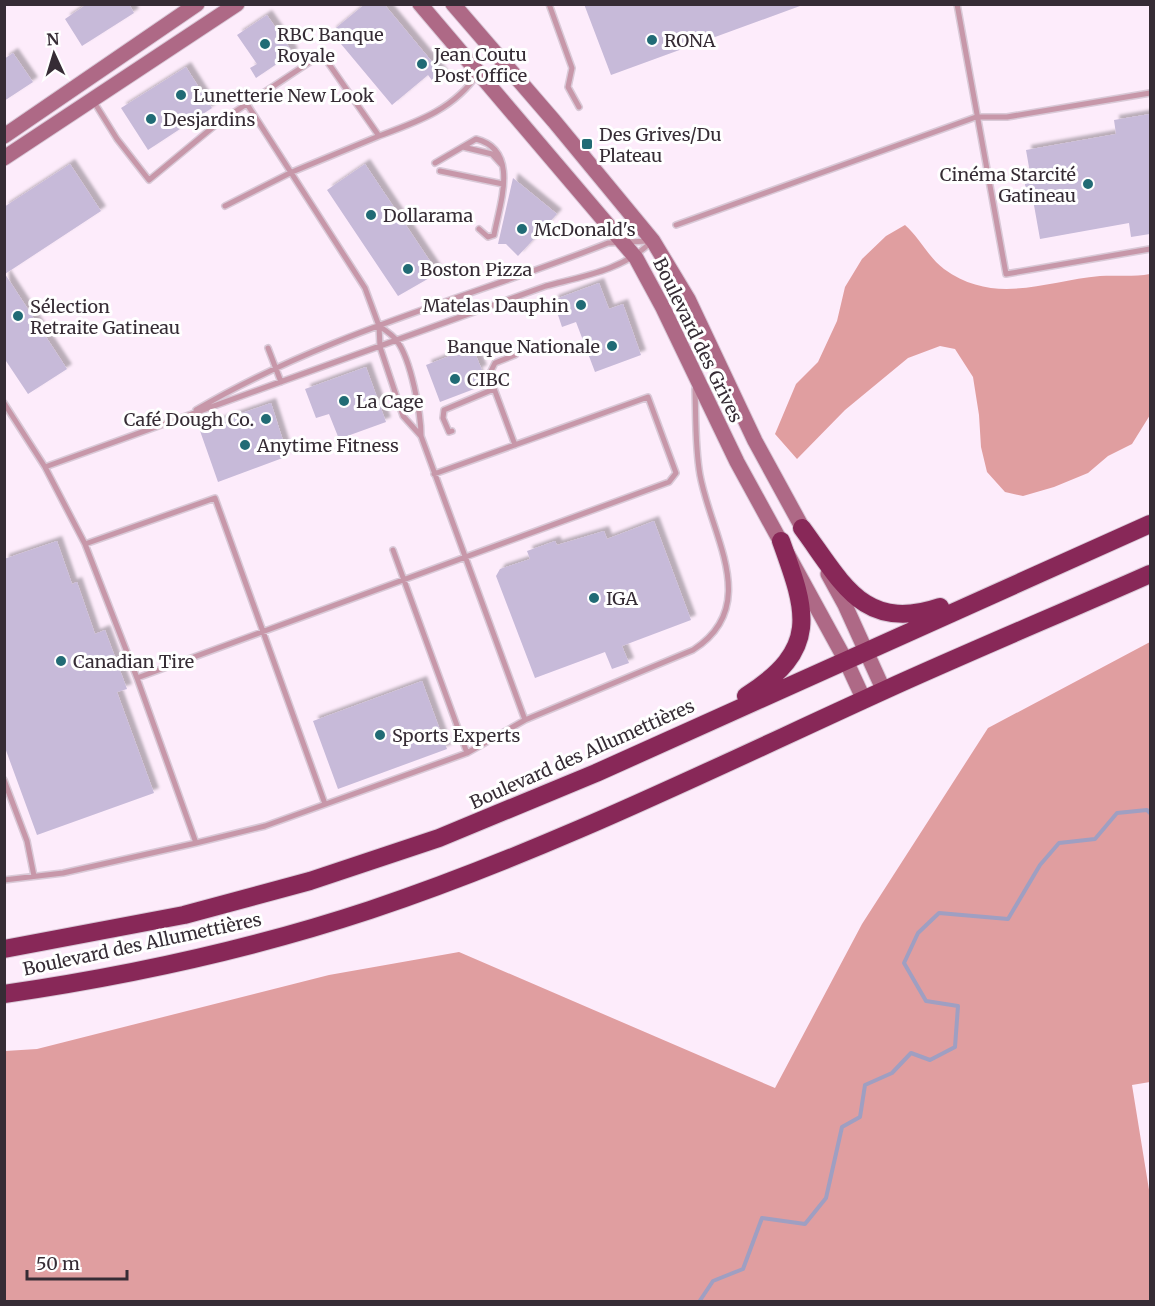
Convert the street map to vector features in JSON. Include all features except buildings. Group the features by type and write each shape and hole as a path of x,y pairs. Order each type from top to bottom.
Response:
{"highway":[{"name":"Boulevard des Allumettières","path":"4,949 183,915 310,881 439,838 517,808 1150,524"},
{"path":"802,528 852,593 874,609 887,614 919,614 1027,578"},
{"path":"702,724 772,677 793,652 803,613 800,595 781,541"},
{"name":"Boulevard des Allumettières","path":"4,994 76,982 223,951 369,910 500,861 694,778 884,691 1150,574"}],"street":[{"path":"4,136 197,4"},
{"path":"4,158 237,4"},
{"name":"Boulevard des Grives","path":"420,4 636,258 663,308 737,462 846,661 864,700"},
{"name":"Boulevard des Grives","path":"453,4 653,241 688,299 755,441 845,605 884,691"}],"lane":[{"path":"549,4 572,68 568,87 579,107"},
{"path":"957,4 1006,274 1150,249"},
{"path":"92,99 117,139 149,180 247,104 322,54 379,136"},
{"path":"225,206 292,172 436,112 469,89 479,72"},
{"path":"676,225 976,117 1007,117 1150,93"},
{"path":"247,104 355,268 380,326 380,347 403,416 421,436"},
{"path":"435,163 476,139 489,142 500,154 505,168 494,235 488,237 479,230"},
{"path":"461,147 492,154 505,168"},
{"path":"440,171 503,184"},
{"path":"185,416 222,395 380,326 608,243 623,240 653,241"},
{"path":"45,467 546,286 636,258 653,241"},
{"path":"380,326 397,340 418,406 421,436 525,720"},
{"path":"268,348 281,382"},
{"path":"515,355 492,366 489,375 515,445"},
{"path":"4,880 63,873 265,826 466,753 525,720 693,650 710,637 727,612 728,576 700,476 695,378"},
{"path":"452,431 449,432 443,418 444,410 494,388"},
{"path":"136,678 669,482 676,473 648,397 434,474"},
{"path":"4,403 45,467 85,544 196,843"},
{"path":"85,544 215,498 326,804"},
{"path":"393,550 466,753"},
{"path":"4,780 27,841 34,876"}],"shaded area":[{"path":"905,225 944,269 963,280 982,286 1001,289 1020,288 1100,276 1150,274 1150,415 1132,444 1108,456 1088,473 1054,487 1023,496 1005,492 987,472 981,447 973,377 955,349 940,346 908,358 845,410 797,459 775,434 796,384 818,362 837,321 845,287 862,259 886,236"},
{"path":"1150,642 1150,1082 1132,1085 1150,1196 1150,1301 5,1301 5,1051 37,1049 329,975 459,952 775,1088 862,924 988,728"}],"waterway":[{"path":"699,1302 713,1281 743,1269 762,1218 805,1224 826,1198 842,1127 860,1117 865,1085 892,1073 911,1053 930,1060 955,1047 958,1006 926,1001 904,963 918,933 939,913 1008,919 1040,865 1059,843 1095,839 1117,813 1147,810 1150,813"}],"place":[{"name":"RONA","path":"652,40"},
{"name":"RBC Banque Royale","path":"265,44"},
{"name":"Jean Coutu Post Office","path":"422,64"},
{"name":"Lunetterie New Look","path":"181,95"},
{"name":"Desjardins","path":"151,119"},
{"name":"Des Grives/Du Plateau","path":"587,144"},
{"name":"Cinéma Starcité Gatineau","path":"1088,184"},
{"name":"Dollarama","path":"371,215"},
{"name":"McDonald's","path":"522,229"},
{"name":"Boston Pizza","path":"408,269"},
{"name":"Matelas Dauphin","path":"581,305"},
{"name":"Sélection Retraite Gatineau","path":"18,316"},
{"name":"Banque Nationale","path":"612,346"},
{"name":"CIBC","path":"455,379"},
{"name":"La Cage","path":"344,401"},
{"name":"Café Dough Co.","path":"266,419"},
{"name":"Anytime Fitness","path":"245,445"},
{"name":"IGA","path":"594,598"},
{"name":"Canadian Tire","path":"61,661"},
{"name":"Sports Experts","path":"380,735"}]}
